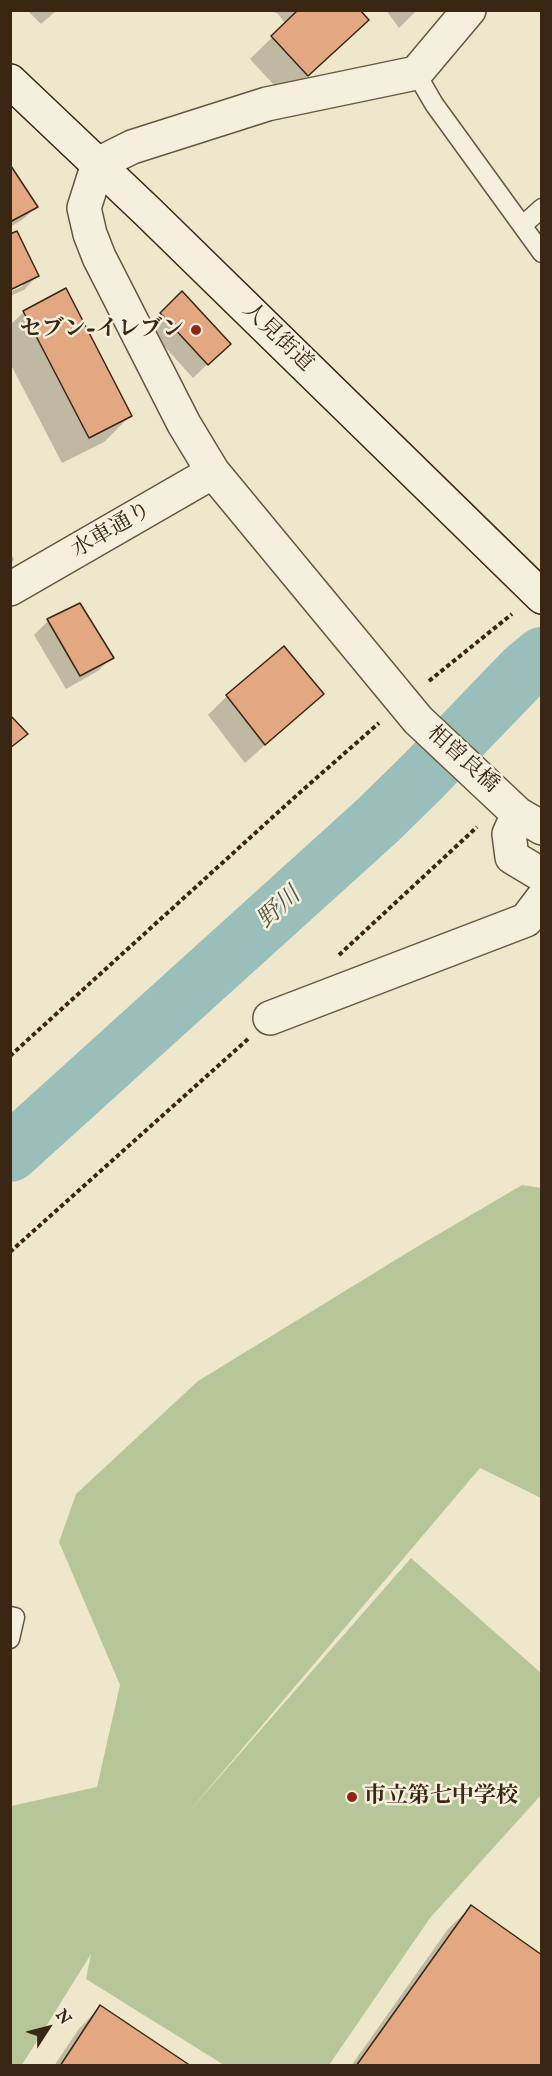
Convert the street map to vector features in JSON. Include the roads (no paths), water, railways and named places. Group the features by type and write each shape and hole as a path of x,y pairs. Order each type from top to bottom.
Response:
{"street":[{"path":"98,164 132,147 267,104 416,73 469,10"},
{"name":"人見街道","path":"10,81 540,595"},
{"name":"相曽良橋","path":"98,164 84,208 90,234 99,257 183,424 213,472 411,711 522,814"},
{"name":"水車通り","path":"10,589 213,472"},
{"path":"522,814 509,834 512,857 542,874"},
{"path":"270,1018 526,920 542,899"}],"lane":[{"path":"416,73 434,104 542,253"},
{"path":"523,225 542,208"},
{"path":"10,1616 15,1617 10,1639"}],"waterway":[{"name":"野川","path":"10,1153 377,821 524,671 542,656"}],"place":[{"name":"セブン-イレブン","path":"196,330"},
{"name":"市立第七中学校","path":"352,1797"}]}
